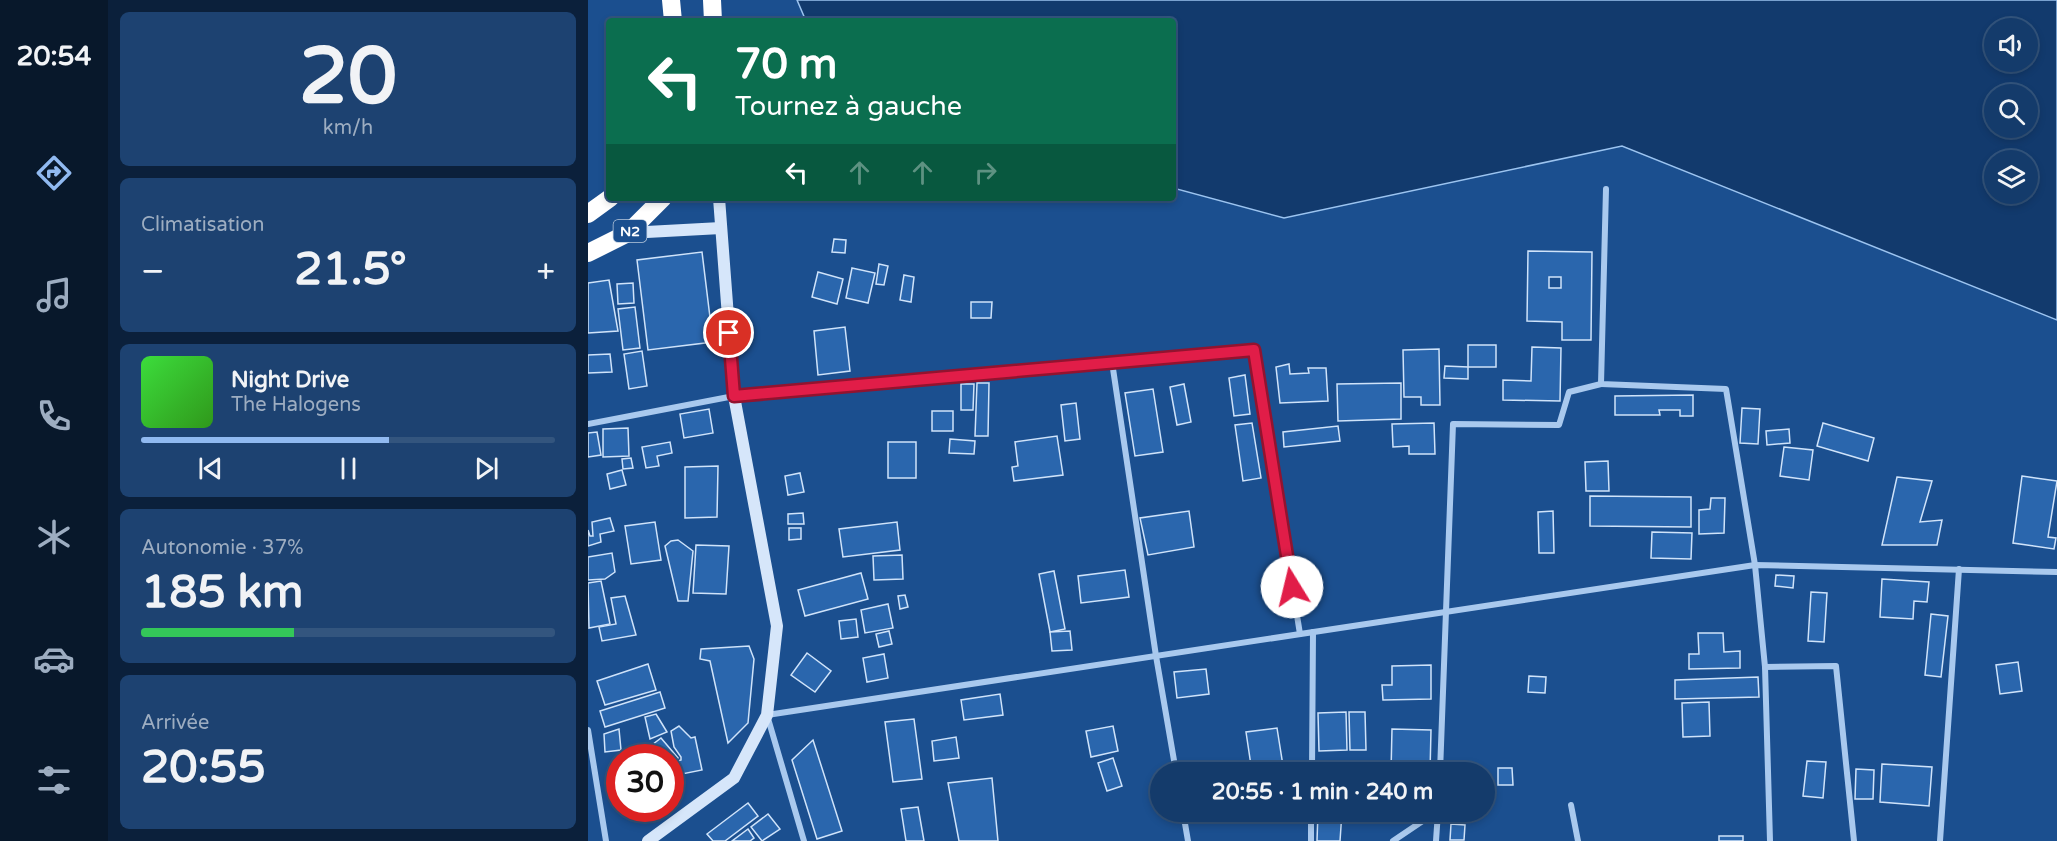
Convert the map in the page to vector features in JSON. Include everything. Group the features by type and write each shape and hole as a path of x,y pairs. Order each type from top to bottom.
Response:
{"highway":[{"path":"671,0 673,18"},
{"path":"712,0 713,18"},
{"name":"N2","path":"588,214 606,201"},
{"name":"N2","path":"588,253 628,233 660,201"}],"street":[{"path":"1601,384 1606,189"},
{"path":"648,841 734,778 767,715 777,626 734,396 719,201"},
{"path":"628,233 721,228"},
{"path":"588,424 734,396 1254,350 1300,634"},
{"path":"1112,362 1174,762"},
{"path":"1440,762 1453,424 1559,425 1569,392 1601,384 1726,389 1755,565 1765,667 1770,841"},
{"path":"767,715 1755,565 2057,572"},
{"path":"1940,841 1959,569"},
{"path":"1312,762 1313,632"},
{"path":"1765,667 1836,666 1854,841"},
{"path":"767,715 804,841"},
{"path":"588,730 606,841"},
{"path":"1571,805 1578,841"},
{"path":"1185,822 1188,841"},
{"path":"1311,822 1311,841"},
{"path":"1393,841 1422,822"},
{"path":"1436,841 1437,822"}],"water":[{"path":"797,0 2057,0 2057,320 1622,146 1284,218 1176,189 1176,18 805,18"}],"building":[{"path":"834,239 846,240 845,253 832,252"},
{"path":"1528,251 1592,252 1591,340 1562,340 1562,322 1527,321","holes":["1549,277 1561,277 1561,288 1549,288"]},
{"path":"702,252 713,342 648,350 637,260"},
{"path":"879,264 888,266 884,285 876,284"},
{"path":"852,268 875,273 868,303 846,298"},
{"path":"818,272 843,279 837,304 812,297"},
{"path":"904,275 914,277 911,302 900,300"},
{"path":"609,280 618,331 588,333 588,283"},
{"path":"633,283 634,303 618,304 617,284"},
{"path":"971,302 992,302 991,318 971,318"},
{"path":"635,307 640,348 623,350 618,309"},
{"path":"845,327 850,371 818,375 814,331"},
{"path":"1468,345 1496,345 1496,367 1468,367"},
{"path":"1532,347 1561,348 1560,401 1503,400 1503,380 1531,381"},
{"path":"1439,349 1440,405 1421,405 1421,397 1404,397 1403,350"},
{"path":"642,351 647,386 629,389 624,354"},
{"path":"610,354 612,372 588,373 588,355"},
{"path":"1289,364 1290,374 1309,373 1308,368 1326,368 1328,401 1280,403 1276,367"},
{"path":"1445,366 1468,367 1468,379 1444,378"},
{"path":"1245,375 1250,414 1234,416 1229,378"},
{"path":"977,383 989,383 988,436 975,436"},
{"path":"1401,383 1401,419 1338,421 1337,384"},
{"path":"961,384 974,384 973,410 961,410"},
{"path":"1184,384 1191,422 1177,425 1170,387"},
{"path":"1153,389 1163,452 1135,456 1125,393"},
{"path":"1693,395 1693,416 1680,416 1680,410 1659,410 1660,415 1615,415 1615,396"},
{"path":"1076,403 1080,439 1065,441 1061,405"},
{"path":"1742,408 1760,409 1758,444 1740,443"},
{"path":"709,409 713,433 684,438 680,414"},
{"path":"932,411 953,411 953,431 932,431"},
{"path":"1252,423 1261,478 1243,481 1235,425"},
{"path":"1434,423 1435,454 1409,454 1409,446 1393,447 1392,424"},
{"path":"1823,423 1874,438 1868,461 1817,446"},
{"path":"1338,426 1340,441 1284,447 1283,432"},
{"path":"628,428 629,456 603,457 603,429"},
{"path":"1789,429 1790,443 1767,445 1766,431"},
{"path":"597,432 601,455 588,457 588,433"},
{"path":"1057,436 1063,475 1014,481 1012,467 1018,466 1015,442"},
{"path":"950,439 975,441 974,454 949,453"},
{"path":"670,442 672,453 657,456 659,466 646,468 642,447"},
{"path":"888,442 916,442 916,478 888,478"},
{"path":"1784,447 1813,450 1809,480 1780,476"},
{"path":"631,458 633,468 623,469 622,459"},
{"path":"1608,461 1609,491 1586,491 1585,462"},
{"path":"718,466 717,517 685,518 685,467"},
{"path":"622,470 626,485 610,489 607,474"},
{"path":"800,473 804,492 788,495 785,476"},
{"path":"2022,476 2057,481 2048,537 2056,538 2054,549 2013,543"},
{"path":"1897,477 1932,481 1920,522 1942,520 1937,545 1882,545"},
{"path":"1590,496 1691,497 1691,527 1590,526"},
{"path":"1711,498 1725,498 1724,533 1699,534 1699,510 1710,509"},
{"path":"1189,511 1194,547 1148,555 1140,518"},
{"path":"1553,511 1554,553 1539,553 1538,512"},
{"path":"803,513 804,524 788,524 788,514"},
{"path":"610,518 614,531 600,534 601,542 588,546 588,530 590,536 593,536 592,522"},
{"path":"655,522 661,560 631,564 625,526"},
{"path":"897,522 900,550 843,557 839,529"},
{"path":"789,528 801,528 801,539 789,540"},
{"path":"1652,532 1692,533 1691,559 1651,558"},
{"path":"678,540 693,551 688,601 678,601 665,546 671,541"},
{"path":"696,545 729,546 726,594 693,593"},
{"path":"612,553 615,572 605,579 588,580 588,557"},
{"path":"902,555 903,579 874,580 873,556"},
{"path":"1125,570 1129,597 1081,603 1078,576"},
{"path":"1054,571 1065,629 1050,632 1039,574"},
{"path":"861,573 868,599 805,616 798,590"},
{"path":"1776,575 1794,576 1793,588 1775,586"},
{"path":"1882,579 1929,582 1927,602 1914,601 1913,619 1880,617"},
{"path":"601,581 610,624 589,628 588,583"},
{"path":"1811,592 1827,593 1824,642 1808,641"},
{"path":"905,595 908,607 900,609 898,596"},
{"path":"625,596 636,635 602,641 599,627 616,624 611,598"},
{"path":"888,604 893,628 865,633 861,610"},
{"path":"1931,614 1948,616 1941,677 1925,675"},
{"path":"856,619 858,637 841,639 839,621"},
{"path":"889,631 892,644 879,647 876,634"},
{"path":"1070,631 1072,650 1052,651 1050,632"},
{"path":"1698,633 1723,633 1724,652 1740,651 1740,668 1689,669 1689,654 1699,654"},
{"path":"749,646 754,659 748,723 728,743 710,661 700,659 701,649"},
{"path":"807,653 831,671 815,692 791,675"},
{"path":"884,654 888,678 867,682 863,658"},
{"path":"2018,662 2022,691 2000,694 1996,665"},
{"path":"648,664 656,690 605,705 597,681"},
{"path":"1431,665 1431,699 1383,700 1382,685 1392,685 1392,666"},
{"path":"1206,669 1209,694 1177,698 1174,672"},
{"path":"1529,676 1546,677 1545,693 1528,692"},
{"path":"1758,677 1759,697 1675,699 1675,680"},
{"path":"660,692 665,708 605,727 600,711"},
{"path":"1000,694 1003,715 964,720 961,700"},
{"path":"1709,702 1710,736 1683,737 1682,703"},
{"path":"1346,712 1347,750 1319,751 1318,713"},
{"path":"1349,712 1365,712 1366,750 1350,750"},
{"path":"656,714 667,732 650,739 645,717"},
{"path":"914,719 922,779 893,782 885,722"},
{"path":"679,726 691,738 695,737 702,770 684,774 684,744 673,744 671,731"},
{"path":"1113,726 1118,751 1091,757 1086,731"},
{"path":"1277,728 1282,762 1250,762 1246,732"},
{"path":"619,729 620,744 606,744 605,752 604,734"},
{"path":"1392,729 1431,730 1430,762 1391,762"},
{"path":"956,737 959,758 934,761 932,741"},
{"path":"661,738 666,744 653,744"},
{"path":"813,740 842,831 817,839 792,760"},
{"path":"1113,758 1122,786 1107,791 1098,763"},
{"path":"1807,761 1826,762 1823,798 1803,796"},
{"path":"1882,764 1932,767 1929,806 1880,802"},
{"path":"1498,768 1512,768 1513,785 1498,785"},
{"path":"1856,769 1874,770 1873,799 1855,799"},
{"path":"992,778 998,841 959,841 948,783"},
{"path":"748,803 758,816 725,841 713,841 707,834"},
{"path":"918,807 924,841 906,841 901,809"},
{"path":"768,814 780,829 762,841 751,827"},
{"path":"1318,822 1341,822 1340,841 1317,841"},
{"path":"1451,824 1465,825 1464,840 1450,840"},
{"path":"748,829 754,838 750,841 732,841"},
{"path":"1719,836 1743,836 1743,841 1719,841"}],"route":[{"path":"729,333 734,396 1254,350 1292,587"}]}
